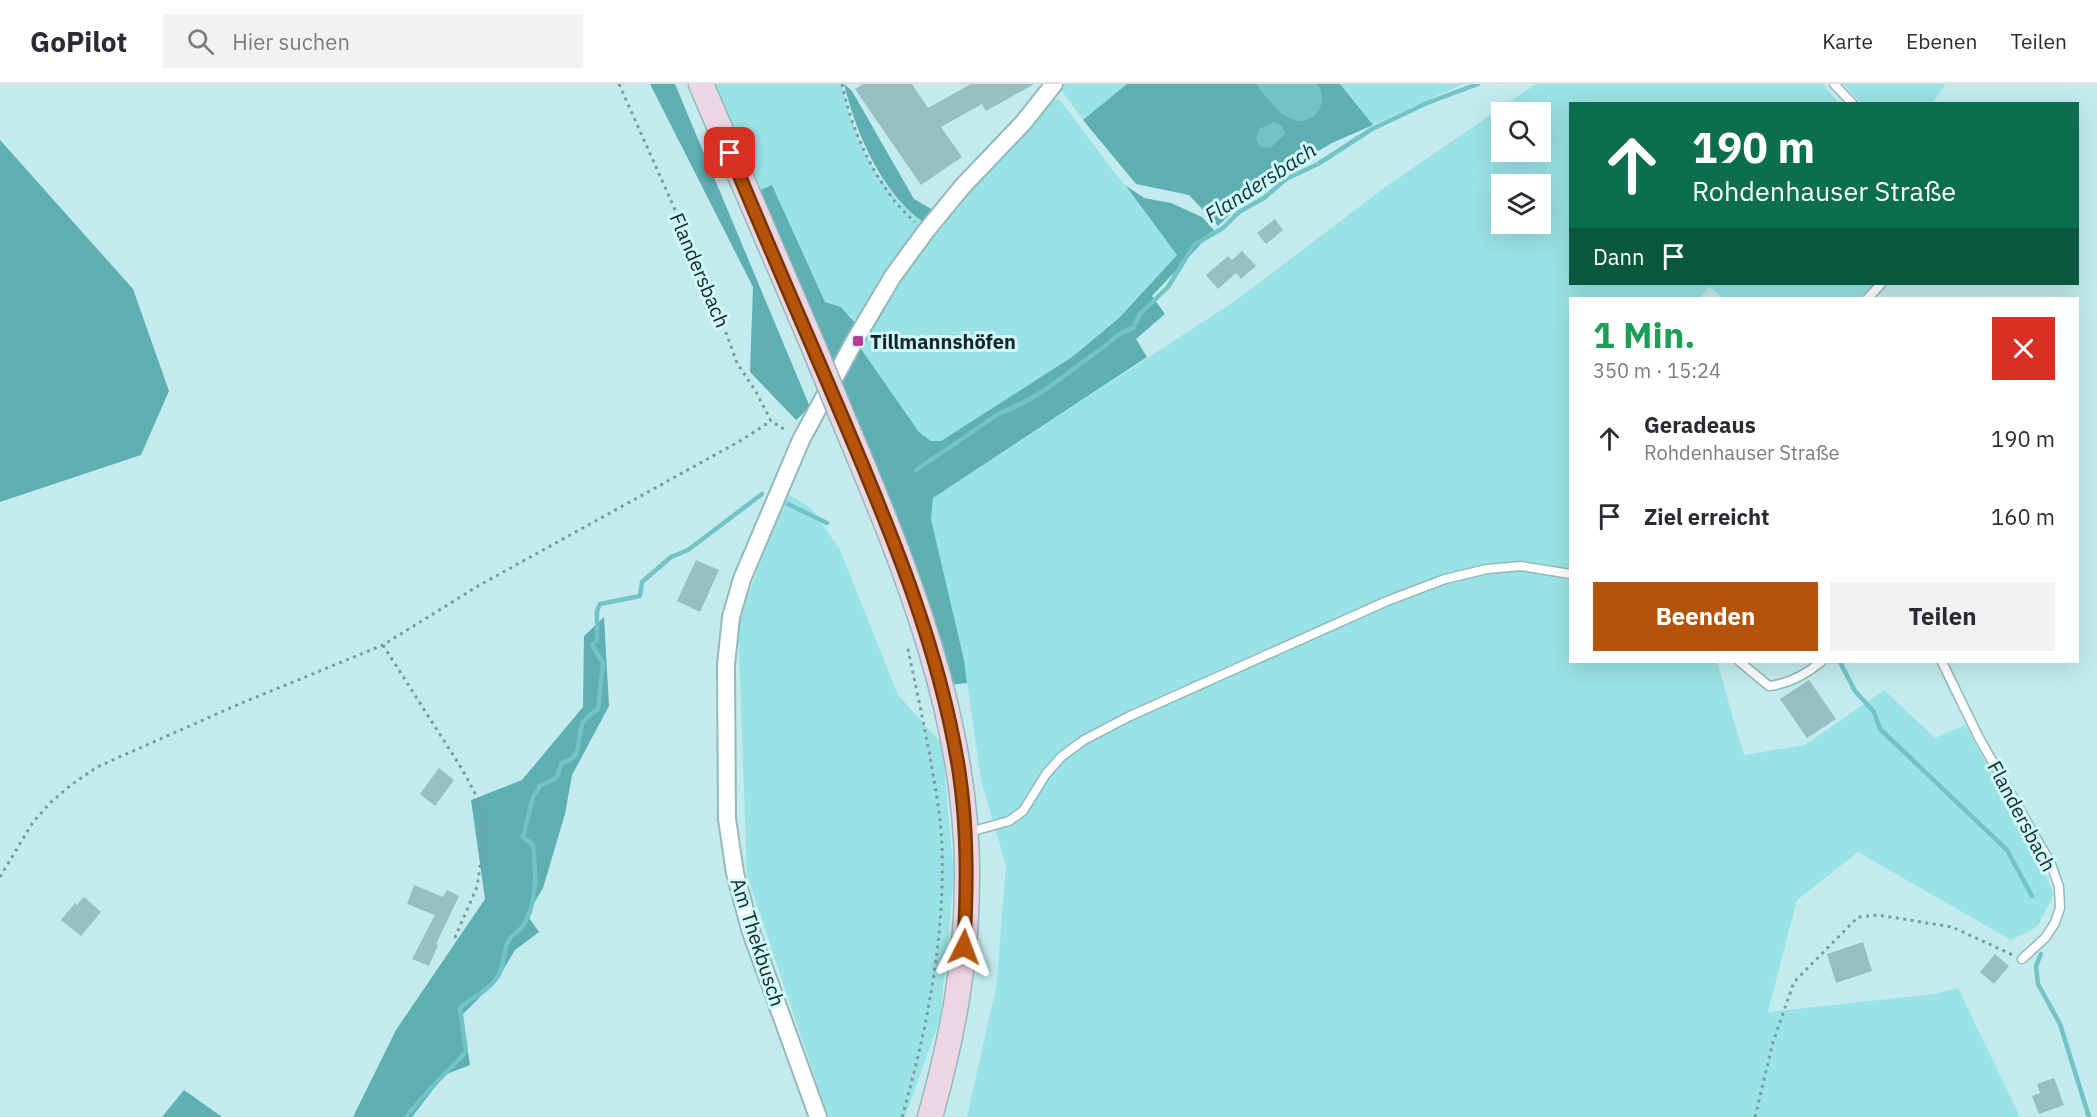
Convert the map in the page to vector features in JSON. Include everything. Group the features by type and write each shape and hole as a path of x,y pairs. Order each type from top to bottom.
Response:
{"main road":[{"path":"701,84 878,502 913,595 947,713 959,771 966,833 967,881 964,947 957,1005 948,1054 930,1117"}],"street":[{"path":"801,440 855,340 893,276 926,231 963,187 1023,123 1054,84"},
{"name":"Am Thekbusch","path":"801,440 742,579 730,617 726,665 727,819 735,873 750,929 818,1117"}],"lane":[{"path":"1834,84 1850,102"},
{"path":"1869,297 1880,285"},
{"path":"966,833 1010,822 1023,811 1046,774 1062,756 1084,740 1130,716 1388,602 1445,579 1487,569 1521,566 1569,574"},
{"path":"1741,663 1769,686 1785,684 1820,663"},
{"name":"Flandersbach","path":"1942,663 1979,738 2051,864 2059,887 2060,909 2055,923 2045,938 2022,959"}],"path":[{"name":"Flandersbach","path":"620,84 709,286 737,363 755,390 771,421"},
{"path":"842,84 846,106 860,141 884,184 904,212 926,231"},
{"path":"0,877 39,815 71,785 97,767 237,705 383,645 478,586 741,441 771,421 801,440"},
{"path":"383,645 462,770 477,797 482,814 483,846 477,887 453,942"},
{"path":"902,1117 925,1026 933,975 940,907 942,847 935,786 907,645"},
{"path":"1755,1117 1773,1042 1794,982 1858,917 1878,915 1952,927 2022,959"}],"shaded area":[{"path":"650,84 675,84 810,407 796,420 750,372 753,287"},
{"path":"711,84 842,84 860,143 870,161 893,194 923,222 855,323 841,307 825,302 772,185 758,191"},
{"path":"844,84 852,91 914,199 933,210 923,222 895,195 872,160 855,122"},
{"path":"1062,84 1127,84 1083,120 1060,88"},
{"path":"1127,84 1340,84 1373,125 1332,143 1261,185 1218,226 1189,195 1136,184 1083,120"},
{"path":"1256,84 1317,84 1322,97 1319,110 1309,119 1302,121 1288,118"},
{"path":"1340,84 1463,84 1373,125"},
{"path":"1536,84 1823,84 1837,102 1569,102 1569,285 1872,285 1862,297 1722,297 1709,286 1701,297 1569,297 1569,663 1717,663 1744,755 1805,745 1884,690 1935,738 1965,725 2027,837 2054,894 2037,927 2011,940 1858,852 1797,900 1768,1012 1934,994 1958,988 2020,1117 967,1117 996,988 1006,866 981,780 964,660 931,519 933,498 1235,301 1388,185 1491,115 1491,162 1551,162 1551,102 1510,102"},
{"path":"1844,84 1945,84 1934,102 1860,102"},
{"path":"1053,99 1060,100 1177,255 1119,318 1072,357 941,441 931,441 919,432 859,346 929,234"},
{"path":"1274,122 1282,126 1285,134 1270,148 1260,147 1256,139 1259,129"},
{"path":"0,140 133,289 169,391 141,455 0,502"},
{"path":"772,185 825,302 841,307 855,323 833,362 758,191"},
{"path":"1125,185 1144,198 1171,203 1202,217 1214,230 1152,296 1165,314 1136,339 1147,357 933,498 931,519 964,660 967,683 950,685 839,381 859,346 919,432 931,441 941,441 1072,357 1119,318 1177,255"},
{"path":"785,492 812,509 840,550 898,695 942,744 954,876 940,1019 905,1117 828,1117 747,875 738,623"},
{"path":"604,617 609,706 572,775 565,814 543,888 527,915 539,932 515,950 497,980 462,1015 470,1065 444,1075 412,1117 353,1117 396,1030 485,899 471,800 522,780 583,707 584,636"},
{"path":"184,1090 222,1117 162,1117"}],"building":[{"path":"863,84 912,84 928,108 971,84 1034,84 986,111 982,104 941,127 962,157 921,185 855,89"},
{"path":"1275,219 1283,230 1266,244 1257,233"},
{"path":"1242,251 1256,266 1241,279 1236,273 1218,289 1206,275 1228,256 1232,260"},
{"path":"696,560 719,570 700,612 677,601"},
{"path":"1809,680 1836,719 1807,738 1780,699"},
{"path":"439,768 454,780 435,806 420,794"},
{"path":"414,885 443,897 447,890 459,896 436,944 438,945 429,966 412,959 435,915 407,904"},
{"path":"84,897 101,912 81,936 61,920 75,903 77,905"},
{"path":"1863,942 1872,971 1836,983 1827,954"},
{"path":"1995,954 2009,966 1994,984 1980,972"},
{"path":"2054,1078 2064,1105 2039,1114 2032,1096 2040,1093 2037,1084"}],"waterway":[{"name":"Flandersbach","path":"916,470 1000,413 1027,401 1118,335 1133,328 1140,314 1168,287 1194,245 1223,228 1239,212 1264,198 1286,179 1318,164 1372,129 1427,103 1478,84"},
{"name":"Flandersbach","path":"406,1117 466,1052 460,1008 487,988 499,975 507,944 522,927 531,909 535,888 533,845 523,837 533,797 540,786 556,778 562,763 574,757 583,723 598,709 603,663 592,645 597,640 597,611 600,604 640,596 642,582 671,557 688,550 762,494"},
{"name":"Flandersbach","path":"788,504 827,523"},
{"path":"1841,664 1855,691 1874,712 1880,729 2007,850 2032,896"},
{"path":"2041,954 2036,966 2038,984 2060,1024 2089,1117"}],"place":[{"name":"Tillmannshöfen","path":"858,341"}],"route":[{"path":"730,153 887,523 932,655 959,771 966,833 967,881 964,947"}]}
